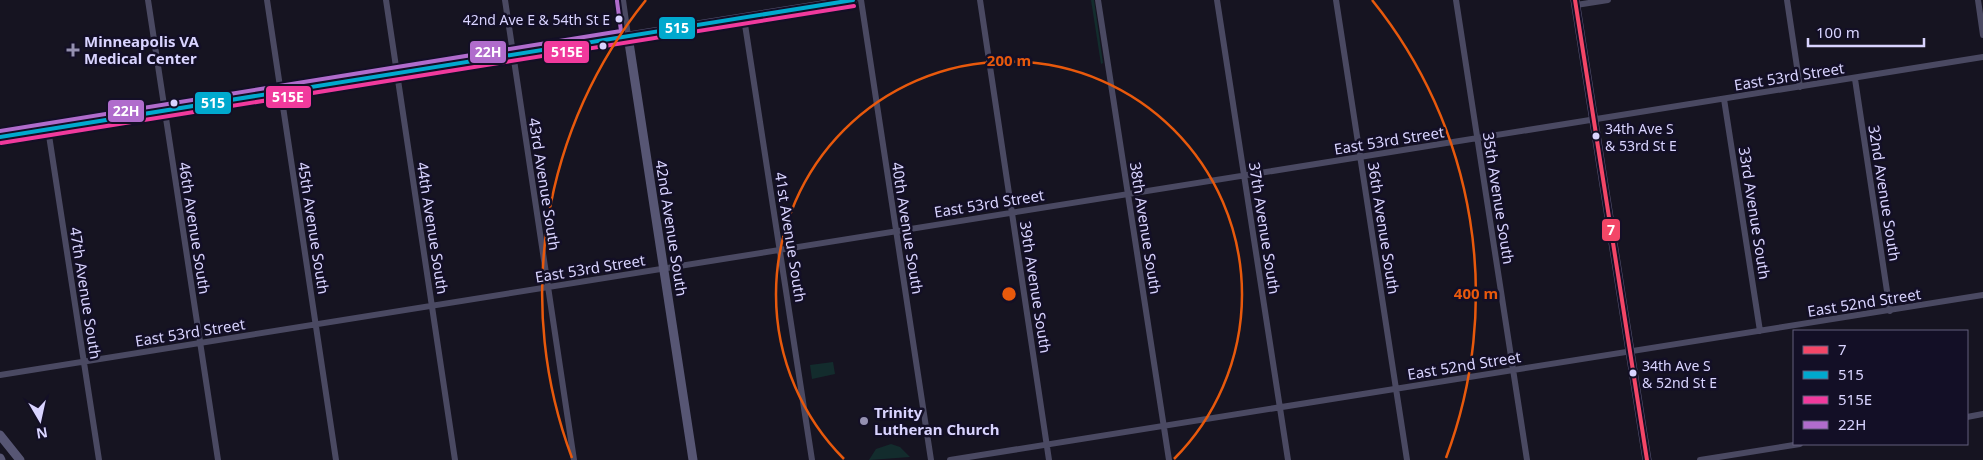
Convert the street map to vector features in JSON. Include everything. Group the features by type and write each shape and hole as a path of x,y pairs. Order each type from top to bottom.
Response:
{"street":[{"name":"46th Avenue South","path":"148,0 218,460"},
{"name":"45th Avenue South","path":"267,0 336,460"},
{"name":"44th Avenue South","path":"386,0 455,460"},
{"name":"43rd Avenue South","path":"505,0 574,460"},
{"name":"42nd Avenue South","path":"624,0 693,460"},
{"path":"0,138 854,0"},
{"name":"40th Avenue South","path":"861,0 931,460"},
{"name":"39th Avenue South","path":"980,0 1049,460"},
{"name":"38th Avenue South","path":"1098,0 1169,460"},
{"name":"37th Avenue South","path":"1217,0 1288,460"},
{"name":"36th Avenue South","path":"1336,0 1407,460"},
{"name":"35th Avenue South","path":"1456,0 1527,460"},
{"path":"1608,0 1576,3 1646,460"},
{"path":"1787,0 1800,87"},
{"path":"1978,0 1983,35"},
{"name":"41st Avenue South","path":"744,18 812,460"},
{"name":"East 53rd Street","path":"0,375 1983,57"},
{"name":"32nd Avenue South","path":"1855,79 1890,311"},
{"name":"33rd Avenue South","path":"1724,99 1760,331"},
{"name":"47th Avenue South","path":"48,129 99,460"},
{"name":"East 52nd Street","path":"950,460 1983,295"},
{"path":"1968,417 1983,414"},
{"path":"0,435 20,460"},
{"path":"1700,460 1794,445"}],"green space":[{"path":"1091,0 1094,0 1103,63 1101,64"},
{"path":"833,362 835,374 812,379 810,365"},
{"path":"891,444 900,447 910,457 869,460 876,449"}],"transit line":[{"name":"515","path":"0,137 853,0"},
{"name":"7","path":"1575,0 1647,460"},
{"name":"22H","path":"0,131 621,31 617,1"},
{"name":"515E","path":"1,143 854,6"}],"place":[{"name":"42nd Ave E & 54th St E","path":"619,19"},
{"name":"Minneapolis VA Medical Center","path":"73,50"},
{"name":"34th Ave S & 53rd St E","path":"1596,136"},
{"name":"34th Ave S & 52nd St E","path":"1633,373"},
{"name":"Trinity Lutheran Church","path":"864,421"}]}
